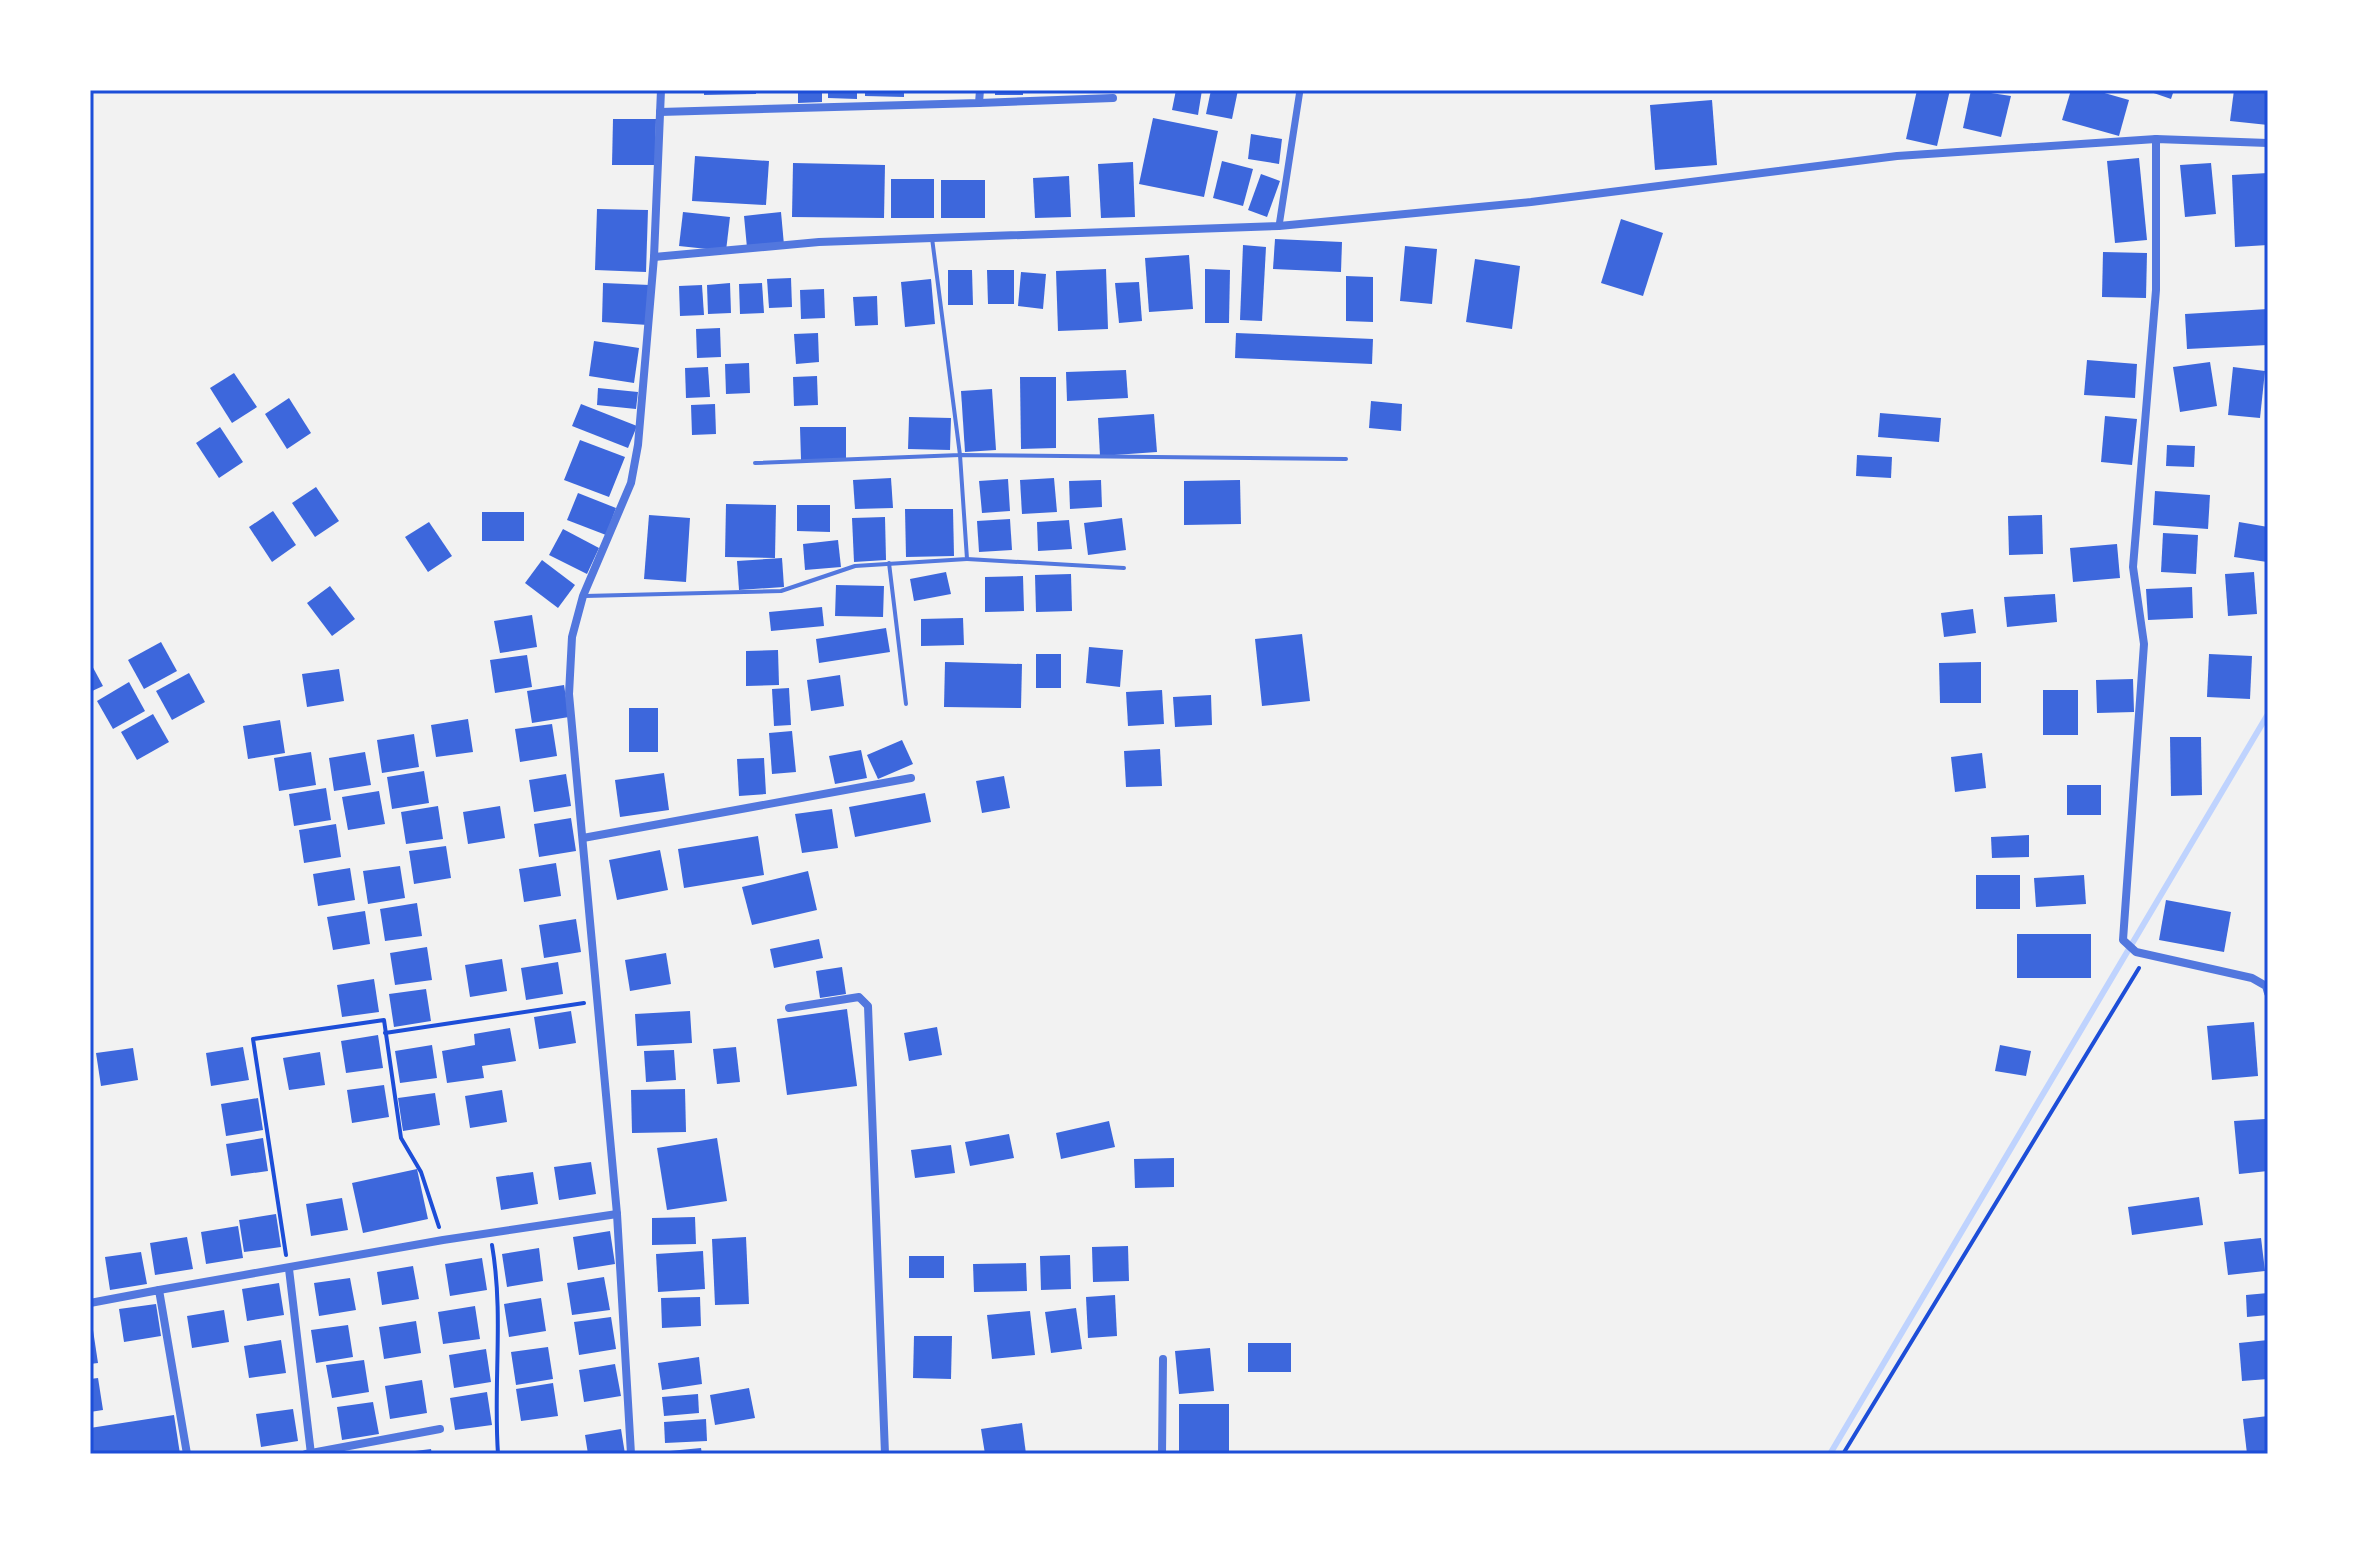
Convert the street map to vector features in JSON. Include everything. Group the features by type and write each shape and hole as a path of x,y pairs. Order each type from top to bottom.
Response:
{"street":[{"path":"631,1454 617,1214 569,694 572,637 583,596 631,483 644,407 661,90"},
{"path":"979,103 980,90"},
{"path":"1279,226 1300,90"},
{"path":"660,112 1113,98"},
{"path":"654,257 819,242 1279,226 1531,202 1897,156 2156,139 2268,143"},
{"path":"2156,139 2156,290 2133,567 2144,644 2123,940 2136,952 2252,978 2266,986 2268,993"},
{"path":"583,838 911,778"},
{"path":"789,1008 859,997 868,1006 885,1454"},
{"path":"90,1303 443,1240 617,1214"},
{"path":"289,1269 309,1454 440,1429"},
{"path":"159,1290 187,1454"},
{"path":"1162,1454 1163,1359"}],"lane":[{"path":"932,238 960,455 967,559"},
{"path":"755,463 960,455 1346,459"},
{"path":"583,596 781,591 855,566 889,563 967,559 1124,568"},
{"path":"889,563 906,704"}],"path":[{"path":"1843,1454 2147,955"},
{"path":"385,1033 596,1001"},
{"path":"289,1269 253,1039 384,1020 401,1138 421,1172 443,1240"},
{"path":"491,1235 500,1289 495,1417 498,1454"}],"building":[{"path":"704,90 756,90 756,94 704,95"},
{"path":"798,90 822,90 822,102 798,103"},
{"path":"828,90 857,90 857,99 828,98"},
{"path":"865,90 904,90 904,97 865,96"},
{"path":"995,90 1023,90 1023,95 995,95"},
{"path":"1176,90 1202,90 1198,115 1172,110"},
{"path":"1211,90 1238,90 1232,119 1206,114"},
{"path":"1917,90 1950,90 1937,146 1906,139"},
{"path":"1971,90 2011,96 2001,137 1963,128"},
{"path":"2071,90 2094,90 2129,100 2119,136 2062,120"},
{"path":"2145,90 2174,90 2171,99"},
{"path":"2234,90 2268,90 2268,125 2230,121"},
{"path":"1712,100 1717,165 1655,170 1650,105"},
{"path":"1153,118 1218,131 1204,197 1139,184"},
{"path":"613,119 656,119 655,165 612,165"},
{"path":"1251,134 1282,139 1279,164 1248,159"},
{"path":"695,156 769,161 766,205 692,201"},
{"path":"2139,158 2147,240 2115,243 2107,161"},
{"path":"1222,161 1253,169 1243,206 1213,198"},
{"path":"1133,162 1135,217 1101,218 1098,164"},
{"path":"793,163 885,165 884,218 792,217"},
{"path":"2211,163 2216,214 2185,217 2180,165"},
{"path":"2268,173 2268,245 2235,247 2232,175"},
{"path":"1261,174 1280,181 1267,217 1248,210"},
{"path":"1069,176 1071,217 1035,218 1033,178"},
{"path":"891,179 934,179 934,218 891,218"},
{"path":"941,180 985,180 985,218 941,218"},
{"path":"597,209 648,210 646,272 595,270"},
{"path":"683,212 730,217 726,251 679,246"},
{"path":"781,212 784,245 747,248 744,216"},
{"path":"1621,219 1663,233 1643,296 1601,283"},
{"path":"1275,239 1342,242 1341,272 1273,269"},
{"path":"1243,245 1266,247 1262,321 1240,320"},
{"path":"1405,246 1437,249 1432,304 1400,301"},
{"path":"2103,252 2147,253 2146,298 2102,297"},
{"path":"1189,255 1193,309 1149,312 1145,258"},
{"path":"1475,259 1520,266 1512,329 1466,322"},
{"path":"1106,269 1108,329 1058,331 1056,271"},
{"path":"1205,269 1230,270 1229,323 1205,323"},
{"path":"948,270 972,270 973,305 948,305"},
{"path":"987,270 1014,270 1014,304 988,304"},
{"path":"1021,272 1046,274 1043,309 1018,306"},
{"path":"1346,276 1373,277 1373,322 1346,321"},
{"path":"791,278 792,307 769,308 767,279"},
{"path":"931,279 935,324 905,327 901,282"},
{"path":"1139,282 1142,321 1119,323 1115,283"},
{"path":"603,283 650,285 648,325 602,322"},
{"path":"730,283 731,313 708,314 707,285"},
{"path":"762,283 764,313 740,314 739,284"},
{"path":"702,285 704,315 680,316 679,286"},
{"path":"824,289 825,318 801,319 800,290"},
{"path":"877,296 878,325 855,326 853,297"},
{"path":"2268,309 2268,345 2187,349 2185,314"},
{"path":"720,328 721,357 697,358 696,329"},
{"path":"818,333 819,362 796,364 794,334"},
{"path":"1236,333 1373,339 1372,364 1235,358"},
{"path":"594,341 639,348 634,383 589,376"},
{"path":"2087,360 2137,364 2135,398 2084,395"},
{"path":"2210,362 2217,406 2180,412 2173,367"},
{"path":"749,363 750,393 726,394 725,364"},
{"path":"708,367 710,397 686,398 685,368"},
{"path":"2233,367 2265,371 2260,418 2228,415"},
{"path":"1126,370 1128,398 1067,401 1066,372"},
{"path":"234,373 257,407 232,423 210,388"},
{"path":"817,376 818,405 794,406 793,377"},
{"path":"1020,377 1056,377 1056,448 1021,449"},
{"path":"598,388 638,392 636,409 597,405"},
{"path":"992,389 996,450 965,452 961,391"},
{"path":"289,398 311,433 287,449 265,414"},
{"path":"1371,401 1402,404 1401,431 1369,428"},
{"path":"581,404 637,426 628,448 572,426"},
{"path":"715,404 716,434 692,435 691,405"},
{"path":"1880,413 1941,418 1939,442 1878,437"},
{"path":"1154,414 1157,452 1100,456 1098,418"},
{"path":"2105,416 2137,419 2132,465 2101,462"},
{"path":"909,417 951,418 950,450 908,449"},
{"path":"220,427 243,462 219,478 196,443"},
{"path":"800,427 846,427 846,459 801,460"},
{"path":"580,440 625,457 609,497 564,480"},
{"path":"2167,445 2195,446 2194,467 2166,466"},
{"path":"1857,455 1892,457 1891,478 1856,476"},
{"path":"891,478 893,508 855,509 853,480"},
{"path":"1054,478 1057,512 1022,514 1020,480"},
{"path":"1008,479 1010,511 982,513 979,481"},
{"path":"1101,480 1102,507 1070,509 1069,481"},
{"path":"1240,480 1241,524 1184,525 1184,481"},
{"path":"316,487 339,521 315,537 292,503"},
{"path":"2155,491 2210,495 2208,529 2153,525"},
{"path":"578,493 616,508 606,535 567,520"},
{"path":"726,504 776,505 775,558 725,557"},
{"path":"797,505 830,505 830,532 797,531"},
{"path":"905,509 953,509 954,556 906,557"},
{"path":"273,511 296,545 272,562 249,527"},
{"path":"482,512 524,512 524,541 482,541"},
{"path":"649,515 690,518 686,582 644,579"},
{"path":"2042,515 2043,554 2009,555 2008,516"},
{"path":"885,517 886,560 854,562 852,518"},
{"path":"1122,518 1126,550 1088,555 1084,523"},
{"path":"1010,519 1012,550 979,552 977,521"},
{"path":"1069,520 1072,549 1038,551 1037,522"},
{"path":"429,522 452,556 428,572 405,537"},
{"path":"2239,522 2268,527 2267,562 2234,557"},
{"path":"563,529 599,548 587,574 549,555"},
{"path":"2163,533 2198,535 2196,574 2161,572"},
{"path":"838,540 841,567 805,570 803,544"},
{"path":"2117,544 2120,578 2073,582 2070,548"},
{"path":"782,558 784,587 739,590 737,561"},
{"path":"542,560 575,585 558,608 525,583"},
{"path":"946,572 951,594 914,601 910,579"},
{"path":"2254,572 2257,614 2228,616 2225,574"},
{"path":"1071,574 1072,611 1036,612 1035,575"},
{"path":"1023,576 1024,611 985,612 985,577"},
{"path":"836,585 884,586 883,617 835,616"},
{"path":"330,586 355,619 332,636 307,603"},
{"path":"2192,587 2193,618 2148,620 2146,589"},
{"path":"2055,594 2057,622 2007,627 2004,597"},
{"path":"822,607 824,626 771,631 769,612"},
{"path":"1973,609 1976,633 1944,637 1941,613"},
{"path":"532,615 537,647 500,653 494,621"},
{"path":"963,618 964,645 921,646 921,619"},
{"path":"886,628 890,652 819,663 816,639"},
{"path":"1302,634 1310,701 1262,706 1255,639"},
{"path":"161,642 177,671 144,689 128,660"},
{"path":"1089,647 1123,650 1120,687 1086,683"},
{"path":"778,650 779,685 746,686 746,651"},
{"path":"1036,654 1061,654 1061,688 1036,688"},
{"path":"2209,654 2252,656 2250,699 2207,697"},
{"path":"527,655 532,687 495,693 490,660"},
{"path":"90,662 103,686 90,692"},
{"path":"945,662 1022,664 1021,708 944,707"},
{"path":"1981,662 1981,703 1940,703 1939,663"},
{"path":"339,669 344,701 307,707 302,674"},
{"path":"189,673 205,702 172,720 156,691"},
{"path":"840,675 844,706 811,711 807,680"},
{"path":"2133,679 2134,712 2097,713 2096,680"},
{"path":"129,682 145,711 113,729 97,701"},
{"path":"564,685 569,717 532,723 527,691"},
{"path":"789,688 791,725 774,726 772,689"},
{"path":"1162,690 1164,724 1128,726 1126,692"},
{"path":"2043,690 2078,690 2078,735 2043,735"},
{"path":"1211,695 1212,725 1175,727 1173,697"},
{"path":"629,708 658,708 658,752 629,752"},
{"path":"153,714 169,742 137,760 121,732"},
{"path":"468,719 473,752 436,757 431,725"},
{"path":"280,720 285,753 248,759 243,726"},
{"path":"552,724 557,756 520,762 515,729"},
{"path":"792,731 796,772 772,774 769,733"},
{"path":"414,734 419,767 382,773 377,740"},
{"path":"2170,737 2201,737 2202,795 2171,796"},
{"path":"902,740 913,764 878,779 867,755"},
{"path":"1160,749 1162,786 1126,787 1124,751"},
{"path":"861,750 867,778 835,784 829,756"},
{"path":"311,752 316,785 279,791 274,758"},
{"path":"365,752 371,785 334,791 329,758"},
{"path":"1982,753 1986,788 1955,792 1951,757"},
{"path":"764,758 766,794 739,796 737,759"},
{"path":"424,771 429,803 392,809 387,777"},
{"path":"664,773 669,810 620,817 615,780"},
{"path":"566,774 571,806 534,812 529,780"},
{"path":"1004,776 1010,808 982,813 976,781"},
{"path":"2067,785 2101,785 2101,815 2067,815"},
{"path":"326,788 331,820 294,826 289,794"},
{"path":"379,791 385,824 348,830 342,797"},
{"path":"925,793 931,822 855,837 849,807"},
{"path":"438,806 443,839 406,844 401,812"},
{"path":"500,806 505,838 468,844 463,812"},
{"path":"832,809 838,848 802,853 795,814"},
{"path":"571,818 576,851 539,857 534,824"},
{"path":"336,824 341,857 304,863 299,830"},
{"path":"2029,835 2029,857 1992,858 1991,837"},
{"path":"758,836 764,875 684,888 678,849"},
{"path":"446,846 451,878 414,884 409,851"},
{"path":"660,850 668,890 617,900 609,860"},
{"path":"556,863 561,896 524,902 519,869"},
{"path":"400,866 405,898 368,904 363,871"},
{"path":"350,868 355,900 318,906 313,874"},
{"path":"808,871 817,910 752,925 742,887"},
{"path":"1976,875 2020,875 2020,909 1976,909"},
{"path":"2084,875 2086,904 2036,907 2034,878"},
{"path":"2166,900 2231,912 2224,952 2159,940"},
{"path":"417,903 422,936 385,941 380,909"},
{"path":"365,911 370,944 333,950 327,917"},
{"path":"576,919 581,952 544,958 539,925"},
{"path":"2017,934 2091,934 2091,978 2017,978"},
{"path":"819,939 823,958 774,968 770,949"},
{"path":"427,947 432,980 395,985 390,953"},
{"path":"666,953 671,984 630,991 625,960"},
{"path":"502,959 507,991 470,997 465,965"},
{"path":"558,962 563,994 526,1000 521,968"},
{"path":"842,967 846,994 820,998 816,971"},
{"path":"374,979 379,1012 342,1017 337,985"},
{"path":"426,989 431,1021 394,1027 389,994"},
{"path":"847,1009 857,1086 787,1095 777,1019"},
{"path":"571,1011 576,1043 539,1049 534,1017"},
{"path":"690,1011 692,1043 637,1046 635,1014"},
{"path":"2254,1022 2258,1076 2212,1080 2207,1026"},
{"path":"937,1027 942,1055 909,1061 904,1033"},
{"path":"510,1028 516,1061 482,1066 484,1078 447,1083 442,1051 475,1045 474,1034"},
{"path":"378,1035 383,1068 346,1073 341,1041"},
{"path":"432,1045 437,1078 400,1083 395,1051"},
{"path":"2000,1045 2031,1051 2026,1076 1995,1071"},
{"path":"243,1047 249,1080 211,1086 206,1053"},
{"path":"736,1047 740,1082 717,1084 713,1049"},
{"path":"133,1048 138,1080 101,1086 96,1053"},
{"path":"674,1050 676,1080 646,1082 644,1051"},
{"path":"320,1052 325,1085 289,1090 283,1058"},
{"path":"384,1085 389,1117 352,1123 347,1090"},
{"path":"685,1089 686,1132 632,1133 631,1090"},
{"path":"502,1090 507,1122 470,1128 465,1096"},
{"path":"435,1093 440,1125 403,1131 398,1098"},
{"path":"258,1098 263,1130 226,1136 221,1104"},
{"path":"2265,1119 2268,1171 2239,1174 2234,1121"},
{"path":"1109,1121 1115,1147 1061,1159 1056,1133"},
{"path":"1009,1134 1014,1158 970,1166 965,1142"},
{"path":"263,1138 268,1171 231,1176 226,1144"},
{"path":"717,1138 727,1201 667,1210 657,1148"},
{"path":"951,1145 955,1173 915,1178 911,1150"},
{"path":"1174,1158 1174,1187 1135,1188 1134,1159"},
{"path":"591,1162 596,1194 559,1200 554,1167"},
{"path":"417,1169 428,1219 363,1233 352,1183"},
{"path":"533,1172 538,1204 501,1210 496,1177"},
{"path":"2199,1197 2203,1225 2132,1235 2128,1207"},
{"path":"342,1198 348,1230 311,1236 306,1204"},
{"path":"276,1214 281,1247 244,1252 239,1220"},
{"path":"695,1217 696,1244 652,1245 652,1218"},
{"path":"238,1226 243,1258 206,1264 201,1232"},
{"path":"610,1231 615,1264 578,1270 573,1237"},
{"path":"187,1237 193,1269 155,1275 150,1243"},
{"path":"746,1237 749,1304 715,1305 712,1239"},
{"path":"2261,1238 2265,1271 2228,1275 2224,1242"},
{"path":"1128,1246 1129,1281 1093,1282 1092,1247"},
{"path":"539,1248 543,1281 507,1287 502,1254"},
{"path":"703,1251 705,1289 658,1292 656,1254"},
{"path":"141,1252 147,1284 110,1290 105,1257"},
{"path":"1070,1255 1071,1289 1041,1290 1040,1256"},
{"path":"909,1256 944,1256 944,1278 909,1278"},
{"path":"482,1258 487,1290 450,1296 445,1264"},
{"path":"1026,1263 1027,1291 974,1292 973,1264"},
{"path":"413,1266 419,1299 382,1305 377,1272"},
{"path":"604,1277 610,1310 572,1315 567,1283"},
{"path":"350,1278 356,1310 319,1316 314,1283"},
{"path":"279,1283 284,1315 247,1321 242,1289"},
{"path":"2268,1293 2268,1315 2247,1317 2246,1295"},
{"path":"1115,1295 1117,1336 1088,1338 1086,1297"},
{"path":"700,1297 701,1326 662,1328 661,1298"},
{"path":"541,1298 546,1331 509,1337 504,1304"},
{"path":"156,1304 161,1336 124,1342 119,1309"},
{"path":"475,1306 480,1339 443,1344 438,1312"},
{"path":"1076,1308 1082,1349 1051,1353 1045,1312"},
{"path":"224,1310 229,1342 192,1348 187,1316"},
{"path":"1030,1311 1035,1355 992,1359 987,1315"},
{"path":"611,1317 616,1349 579,1355 574,1322"},
{"path":"416,1321 421,1353 384,1359 379,1327"},
{"path":"348,1325 353,1357 316,1363 311,1330"},
{"path":"93,1330 98,1363 90,1364 90,1331"},
{"path":"914,1336 952,1336 951,1379 913,1378"},
{"path":"281,1340 286,1373 249,1378 244,1346"},
{"path":"2268,1340 2268,1379 2242,1381 2239,1343"},
{"path":"1248,1343 1291,1343 1291,1372 1248,1372"},
{"path":"548,1347 553,1379 516,1385 511,1352"},
{"path":"1210,1348 1214,1391 1179,1394 1175,1351"},
{"path":"486,1349 491,1382 454,1388 449,1355"},
{"path":"699,1357 702,1384 662,1390 658,1363"},
{"path":"364,1360 369,1392 332,1398 326,1365"},
{"path":"615,1364 621,1396 584,1402 579,1370"},
{"path":"98,1378 103,1410 90,1412 90,1379"},
{"path":"422,1380 427,1413 390,1419 385,1386"},
{"path":"553,1383 558,1416 521,1421 516,1389"},
{"path":"749,1388 755,1418 715,1425 710,1395"},
{"path":"487,1392 492,1425 455,1430 450,1398"},
{"path":"698,1394 699,1413 664,1416 662,1397"},
{"path":"373,1402 379,1434 342,1440 337,1407"},
{"path":"1179,1404 1229,1404 1229,1452 1179,1452"},
{"path":"293,1409 298,1441 261,1447 256,1414"},
{"path":"174,1415 180,1454 90,1454 90,1428"},
{"path":"2268,1416 2268,1454 2247,1454 2243,1419"},
{"path":"706,1419 707,1441 665,1443 664,1422"},
{"path":"1022,1423 1026,1454 985,1454 981,1429"},
{"path":"621,1429 625,1454 588,1454 585,1435"},
{"path":"701,1448 702,1454 659,1454 659,1452"},
{"path":"431,1449 432,1454 407,1454 407,1452"}],"waterway":[{"path":"1830,1454 2268,714"}]}
